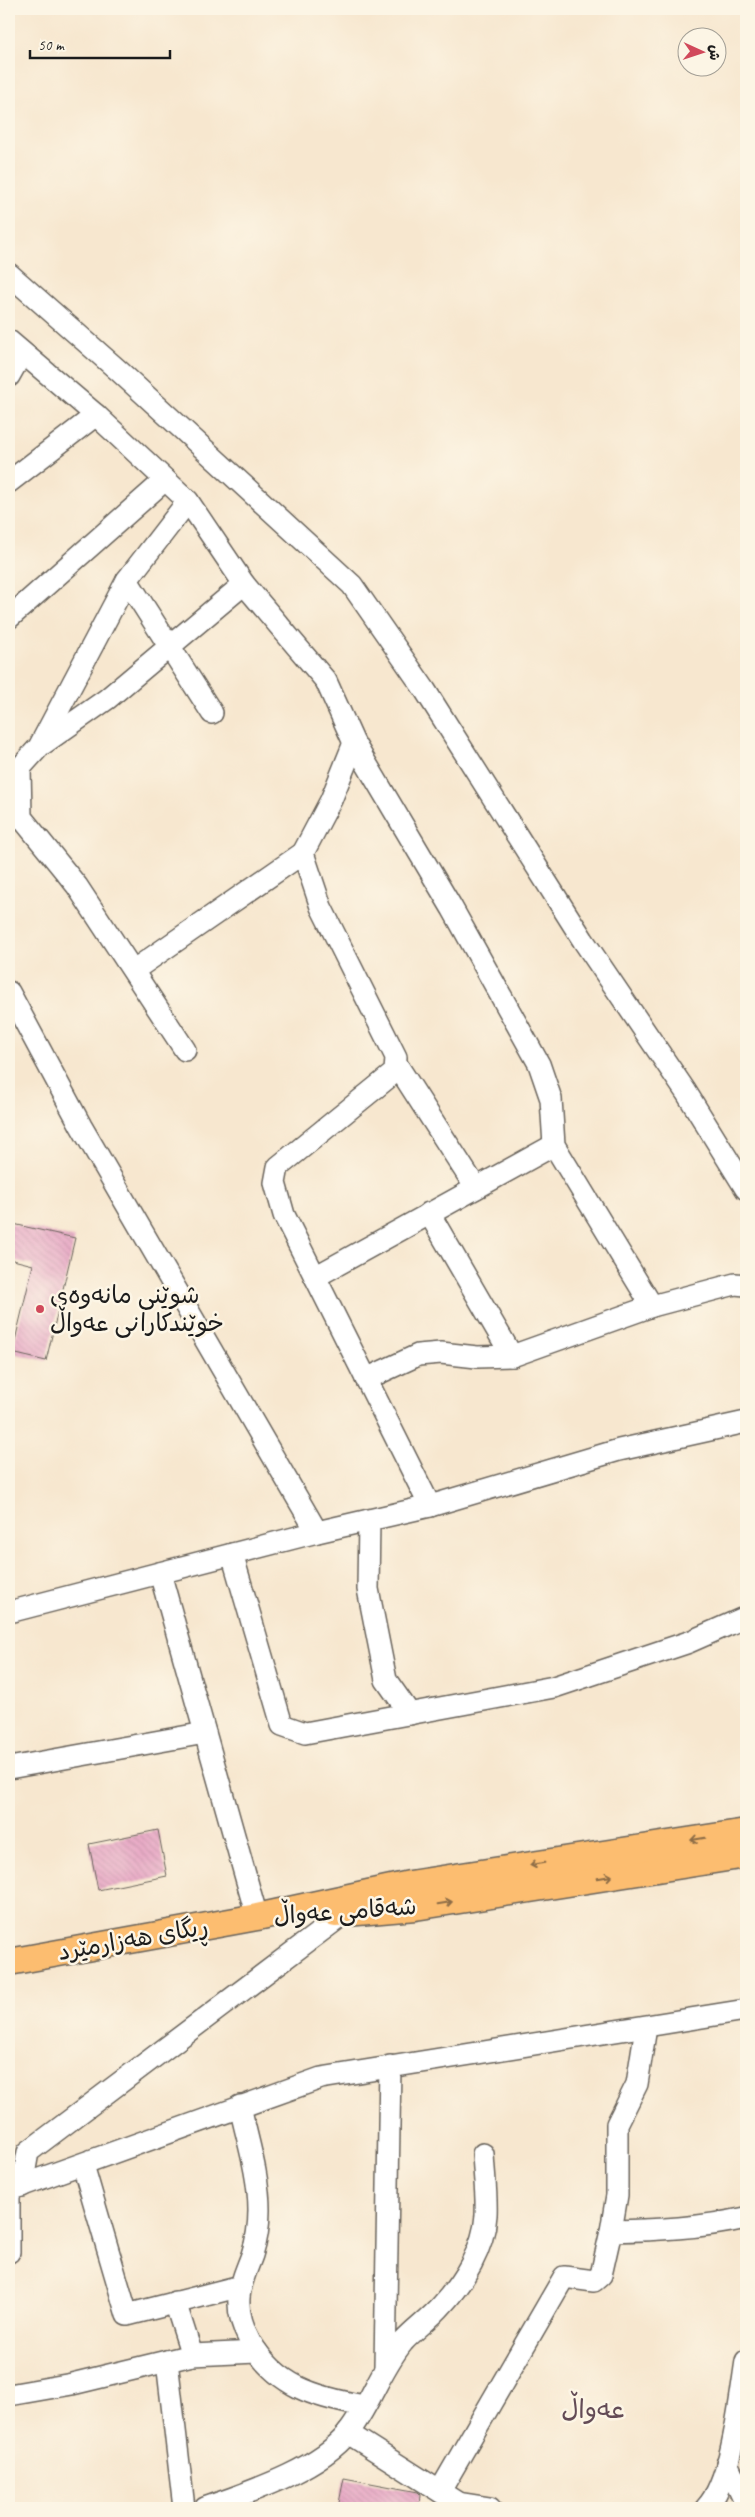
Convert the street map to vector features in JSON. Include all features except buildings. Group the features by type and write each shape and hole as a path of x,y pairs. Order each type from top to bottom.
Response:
{"main road":[{"name":"شەقامی عەواڵ","path":"257,1917 410,1884 746,1832"},
{"name":"شەقامی عەواڵ","path":"257,1917 345,1913 415,1907 746,1855"},
{"name":"ڕیگای هەزارمێرد","path":"9,1962 257,1917"}],"street":[{"path":"9,274 119,370 311,545 352,585 425,690 583,940 686,1092 746,1189"},
{"path":"9,376 15,347 96,415 188,501 244,584 326,681 354,743 452,908 539,1064 551,1100 554,1145 652,1306"},
{"path":"9,482 96,415"},
{"path":"9,618 165,480"},
{"path":"39,747 127,580 188,501"},
{"path":"127,580 212,713"},
{"path":"186,1050 77,886 15,820 20,768 39,747 107,699 244,584"},
{"path":"134,970 303,853 331,800 354,743"},
{"path":"303,853 321,907 396,1057 397,1064 395,1072 278,1167 275,1183 284,1215 430,1506"},
{"path":"9,992 81,1126 317,1532"},
{"path":"397,1064 476,1188"},
{"path":"315,1277 554,1145"},
{"path":"429,1213 512,1356"},
{"path":"366,1379 418,1355 441,1353 512,1356 652,1306 735,1284 746,1284"},
{"path":"9,1612 317,1532 430,1506 619,1450 746,1422"},
{"path":"369,1520 368,1589 386,1680 410,1714"},
{"path":"232,1554 282,1724 305,1733 554,1687 689,1642 746,1617"},
{"path":"160,1573 257,1917"},
{"path":"9,1768 204,1733"},
{"path":"9,2252 13,2189 28,2152 345,1913"},
{"path":"13,2189 321,2078 746,2010"},
{"path":"440,2491 564,2277 594,2281 601,2275 617,2195 617,2124 637,2084 646,2027"},
{"path":"385,2367 390,2066"},
{"path":"240,2106 256,2180 259,2210 256,2242 241,2286 239,2299 241,2320 257,2352 279,2376 305,2392 319,2397 364,2406"},
{"path":"204,2508 231,2504 327,2452 348,2433 385,2367 404,2342 441,2306 456,2287 478,2249 486,2215 483,2154"},
{"path":"83,2164 127,2315 241,2286"},
{"path":"610,2231 678,2229 716,2225 746,2218"},
{"path":"175,2302 192,2356"},
{"path":"9,2395 192,2356 257,2352"},
{"path":"706,2508 716,2494 727,2463 746,2361"},
{"path":"167,2362 184,2508"},
{"path":"348,2433 440,2491 457,2506 490,2508"},
{"path":"727,2463 746,2504"}],"place":[{"name":"شوێنی مانەوەی خوێندکارانی عەواڵ","path":"40,1309"}],"district":[{"name":"عەواڵ","path":"593,2409"}]}
